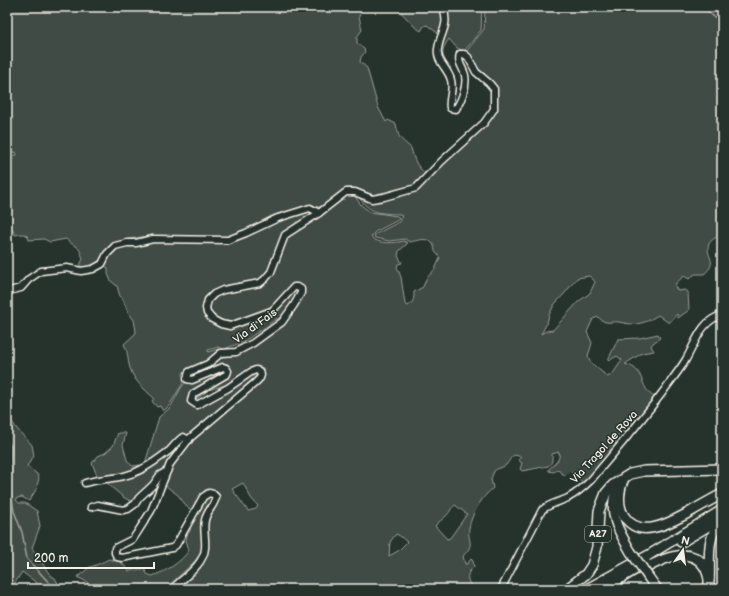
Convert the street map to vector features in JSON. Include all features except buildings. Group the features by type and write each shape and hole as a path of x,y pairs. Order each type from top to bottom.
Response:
{"highway":[{"name":"A27","path":"567,589 586,574 592,565 597,547 598,522 601,502 606,492 612,485 630,474 644,471 722,469"},
{"name":"A27","path":"624,478 620,491 621,508 625,518 638,528 652,528 668,524 722,494"},
{"name":"A27","path":"624,478 615,493 613,501 613,516 617,528 631,552 657,589"},
{"path":"587,589 649,555 722,510"},
{"path":"604,589 722,518"},
{"path":"708,589 710,543 716,528 722,521"},
{"path":"604,589 620,583 648,566 663,560 683,555 699,560 706,568 709,579"}],"street":[{"name":"Via di Fais","path":"172,589 200,563 205,551 205,520 215,502 216,497 213,494 209,493 203,498 176,545 172,548 122,558 117,557 115,548 132,539 137,533 151,511 170,464 189,440 255,383 261,375 259,371 256,370 250,372 228,388 197,405 191,401 193,394 227,374 228,371 223,367 192,380 187,379 188,372 194,371 208,364 221,353 236,352 282,322 301,293 301,289 294,287 272,311 230,326 221,324 212,319 207,313 206,308 208,300 214,294 223,290 260,283 266,279 271,272 285,235 319,213 346,192 355,192 372,199 416,188 442,161 491,115 494,109 494,89 476,72 468,57 464,54 460,54 459,58 460,65 465,74 465,86 456,109 450,108 449,103 452,92 452,82 449,75 438,60 438,49 446,17 443,7"},
{"path":"7,290 9,291 21,288 28,279 42,271 67,268 81,271 93,269 102,264 107,254 115,246 127,243 136,243 153,239 228,240 246,234 278,218 310,208 319,213"},
{"name":"Via Tragol de Rova","path":"501,589 542,510 569,497 591,480 651,408 685,361 700,332 706,324 716,316 722,314"},
{"path":"85,483 96,480 121,478 130,475 143,469 158,459 176,444 180,438 183,437 189,440"},
{"path":"90,507 98,506 123,510 128,509 132,507 153,485 160,475 168,471"}],"shaded area":[{"path":"7,7 363,7 359,16 362,30 357,37 357,43 364,49 365,52 361,57 360,62 367,68 378,107 386,122 388,120 396,124 400,137 411,148 419,168 425,173 416,183 409,186 373,195 354,188 347,188 322,206 276,214 269,217 254,228 227,237 157,236 128,239 113,245 98,262 93,265 79,267 83,259 80,250 66,239 50,242 44,239 29,240 26,235 15,235 12,230 7,228 7,156 17,155 16,152 7,153"},
{"path":"396,7 442,7 444,14 440,35 427,25 424,26 421,31 415,27"},
{"path":"445,7 482,7 481,30 466,49 464,51 457,48 449,39 444,47 443,54 445,60 451,68 449,71 440,56"},
{"path":"485,7 722,7 722,234 713,239 709,244 708,252 711,266 704,274 695,274 689,279 684,276 676,283 675,287 678,291 684,290 688,292 689,310 678,318 677,314 669,323 658,315 644,322 635,324 605,322 598,317 593,319 587,332 592,343 588,356 591,363 608,377 614,372 622,360 617,356 608,360 618,339 640,338 658,334 660,338 651,346 654,351 642,353 625,364 632,366 636,370 649,393 654,397 629,432 622,432 618,435 616,438 615,449 584,483 570,471 564,475 558,470 553,472 549,471 549,469 558,460 559,452 552,454 550,465 548,466 522,471 520,469 522,463 518,460 521,457 515,455 506,465 494,471 491,479 493,488 481,501 472,517 469,528 470,545 467,552 463,556 465,564 467,564 471,559 473,561 474,567 469,572 468,581 475,589 171,589 186,576 206,547 208,516 219,496 217,492 212,489 205,490 193,510 188,508 178,495 162,483 187,444 263,378 265,372 263,368 256,366 228,384 209,390 195,400 192,397 230,370 228,364 223,363 218,367 191,377 188,376 218,357 234,352 279,324 304,289 301,284 293,284 272,306 232,321 219,319 208,310 212,295 263,281 285,239 319,212 352,192 361,205 370,212 397,216 400,218 375,232 371,237 374,240 382,242 391,243 404,241 408,243 399,251 398,256 402,263 398,264 397,267 401,277 405,304 408,306 413,300 414,292 423,287 426,279 435,269 440,258 435,252 433,244 428,240 410,242 405,239 389,241 375,238 374,235 399,222 402,216 399,214 378,212 369,208 355,192 372,198 415,187 490,116 494,85 476,68 466,52 484,29","holes":["589,276 593,279 595,282 590,293 578,302 553,330 546,331 541,334 554,305 577,278","243,483 251,498 258,506 256,509 248,511 232,489","455,505 467,514 450,538 447,539 435,526 448,514","396,534 407,542 398,551 389,556 390,542"]},
{"path":"310,208 313,213 312,214 282,236 269,269 263,277 214,291 206,296 203,303 206,313 227,324 272,309 298,288 298,292 285,313 243,342 224,349 218,347 208,350 208,352 218,349 220,351 206,362 185,371 182,375 185,380 168,407 163,411 160,406 157,407 152,401 154,398 137,381 130,368 127,351 124,344 135,334 136,331 134,320 120,296 117,286 111,281 108,274 108,268 105,266 105,257 110,249 134,242 226,240 256,230"},
{"path":"224,367 225,371 190,393 188,401 195,404 255,371 258,374 227,403 187,436 176,442 144,467 159,417 170,408 181,388 187,381"},
{"path":"7,415 17,429 32,445 34,456 27,466 37,474 39,478 36,490 29,501 22,497 17,498 16,500 19,503 25,503 37,511 40,526 32,548 50,575 55,578 61,589 40,589 37,583 22,572 11,589 7,589"},
{"path":"118,433 126,433 123,445 127,460 132,466 140,465 142,468 131,474 98,478 92,463 98,456 105,453 113,446"},
{"path":"178,444 165,469 134,503 123,497 107,482 109,480 120,479"},
{"path":"205,495 215,497 207,510 201,554 165,589 88,589 87,582 77,577 90,567 109,559 121,562 129,571 141,569 145,570 147,574 152,576 173,566 182,559 189,550 186,540 190,531 191,520"}],"waterway":[{"path":"703,7 713,16 722,21"},
{"path":"7,438 11,447 9,483 14,511 22,532 27,559 55,589"}]}
